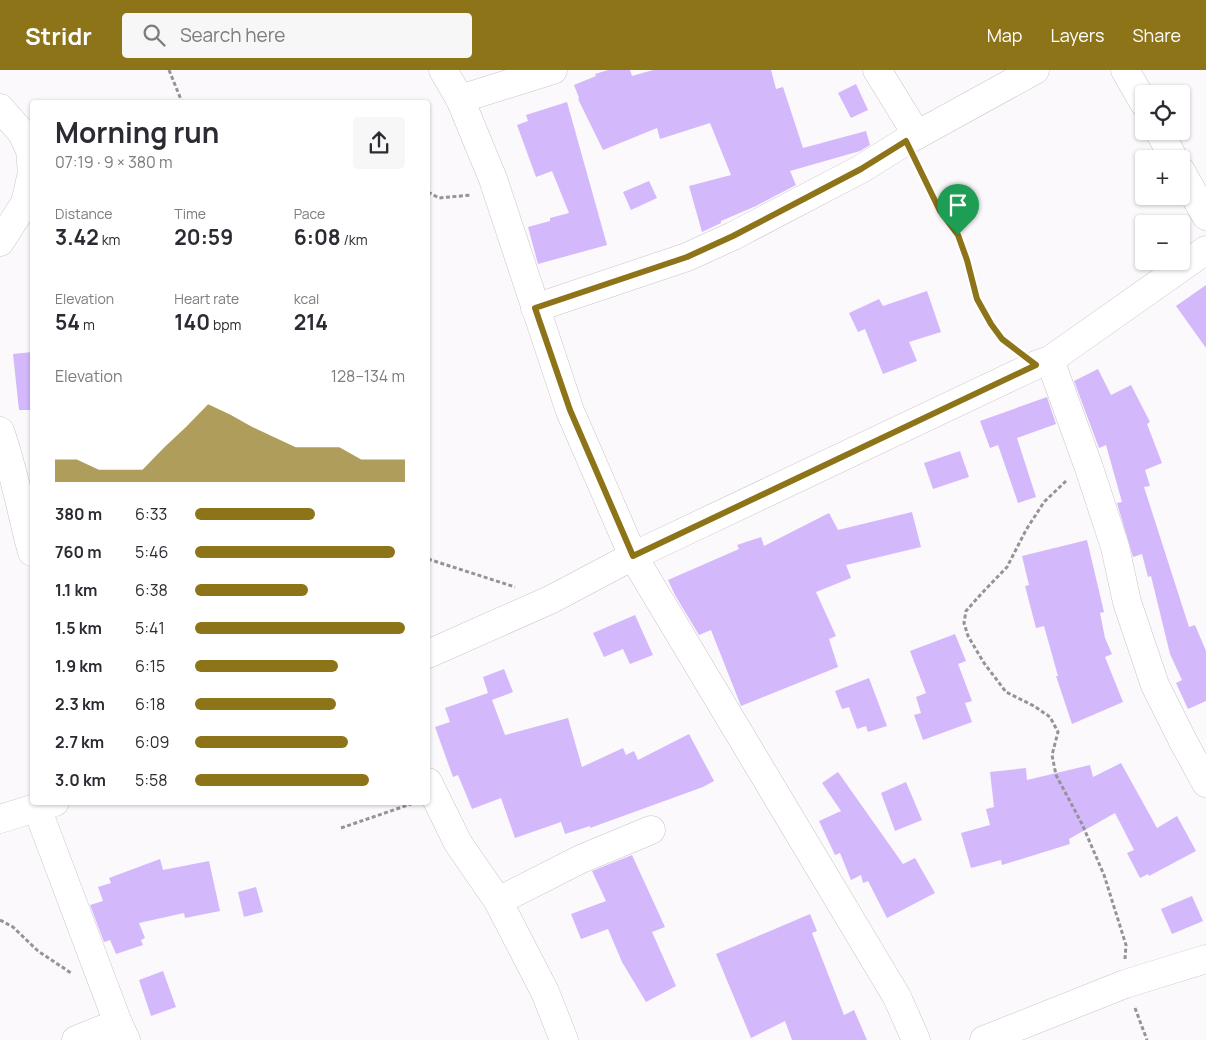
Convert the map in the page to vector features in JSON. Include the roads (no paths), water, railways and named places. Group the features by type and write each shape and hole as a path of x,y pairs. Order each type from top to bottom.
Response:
{"street":[{"path":"443,70 460,99 493,178 570,410 633,556 897,998 916,1040"},
{"path":"460,99 552,70"},
{"path":"877,70 912,138"},
{"path":"535,308 687,257 733,236 861,169 912,138 1035,70"},
{"path":"1126,70 1135,86"},
{"path":"0,108 22,133 30,150"},
{"path":"0,242 25,203 30,182"},
{"path":"1190,188 1206,216"},
{"path":"430,653 552,598 633,556 1043,362 1206,250"},
{"path":"1043,362 1089,468 1115,547 1127,602 1155,685 1206,783"},
{"path":"0,432 9,456 30,544"},
{"path":"430,786 458,843 498,901 545,992 564,1040"},
{"path":"0,819 46,805 107,992 122,1031 76,1040"},
{"path":"498,901 581,859 651,830"},
{"path":"984,1040 1125,984 1206,958"}]}
